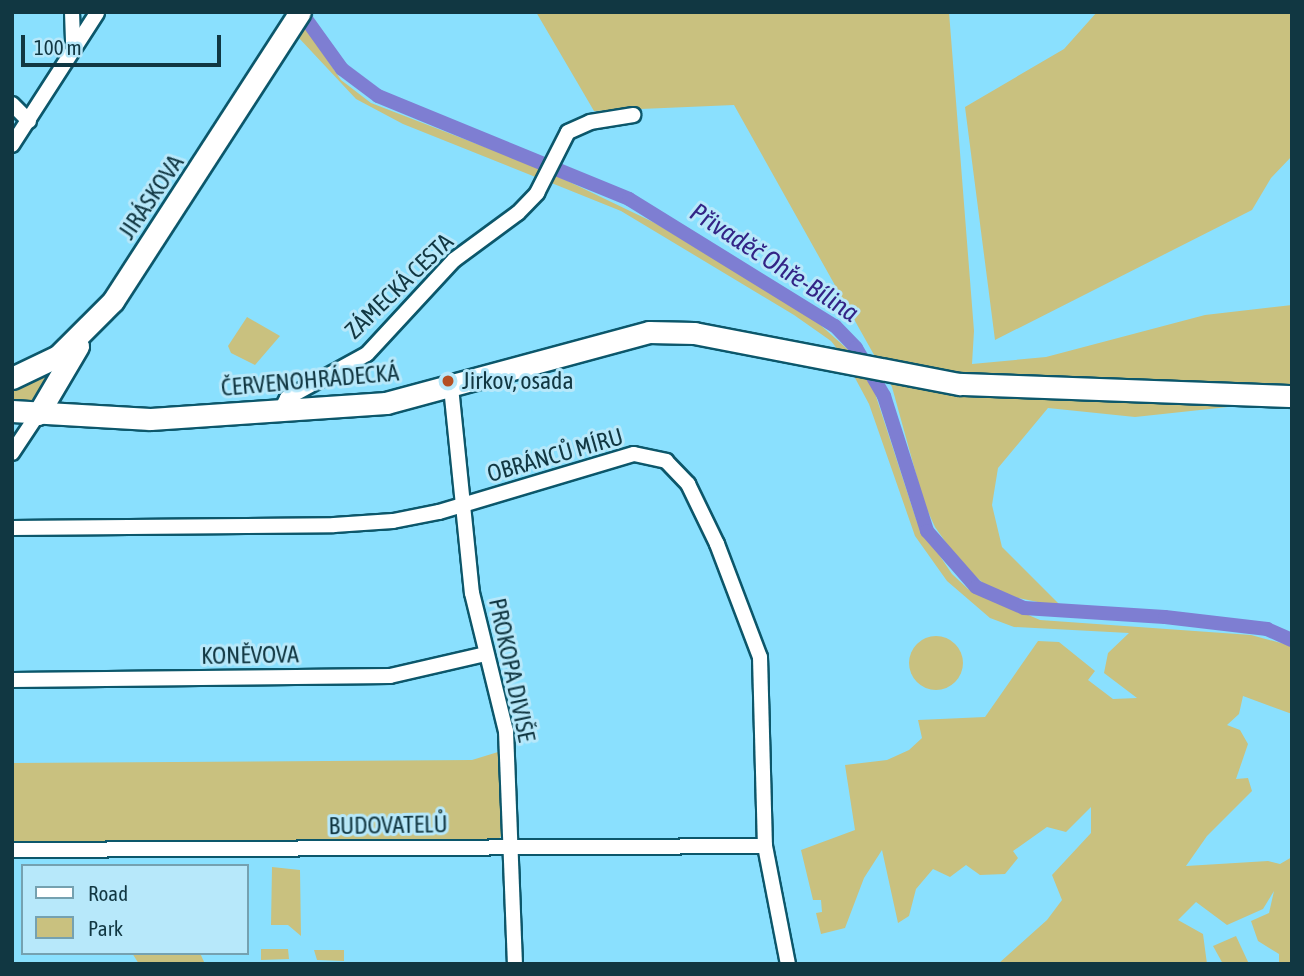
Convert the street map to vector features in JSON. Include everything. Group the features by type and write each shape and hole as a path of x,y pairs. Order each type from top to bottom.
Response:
{"street":[{"path":"72,12 73,55"},
{"path":"12,145 73,55 97,13"},
{"name":"JIRÁSKOVA","path":"12,377 58,356 85,334 113,301 296,20"},
{"path":"12,104 29,121"},
{"name":"ZÁMECKÁ CESTA","path":"281,410 287,398 367,354 454,260 518,213 543,181 555,152 579,125 633,115"},
{"name":"ČERVENOHRÁDECKÁ","path":"12,411 150,419 386,403 649,332 694,333 960,384 1292,396"},
{"path":"12,453 85,334"},
{"name":"PROKOPA DIVIŠE","path":"451,387 472,593 506,731 514,964"},
{"name":"OBRÁNCŮ MÍRU","path":"12,528 334,525 393,521 464,505 634,454 656,456 678,471 717,544 760,657 765,845 788,964"},
{"name":"KONĚVOVA","path":"12,680 390,676 485,654"},
{"name":"BUDOVATELŮ","path":"12,850 765,845"}],"green space":[{"path":"536,12 949,12 974,331 972,364 1046,357 1205,315 1292,305 1292,400 1135,417 1048,408 998,468 992,505 1002,547 1062,607 1013,597 984,584 959,561 935,527 924,503 892,387 734,105 594,111"},
{"path":"1097,12 1292,12 1292,156 1271,178 1252,210 995,340 965,107 1064,49"},
{"path":"304,26 341,80 371,103 542,169 538,178 403,124 356,99 298,37"},
{"path":"553,174 655,223 816,321 855,356 842,355 831,341 794,315 621,211 549,182"},
{"path":"247,317 280,336 255,365 231,353 228,346"},
{"path":"55,367 37,404 12,404 12,386"},
{"path":"854,376 870,378 917,522 952,574 968,589 1040,620 1251,635 1292,646 1292,714 1243,696 1239,714 1227,725 1240,730 1248,744 1236,779 1248,778 1252,791 1207,836 1186,866 1268,861 1280,864 1292,857 1292,964 1279,964 1279,954 1258,941 1251,921 1269,913 1274,891 1263,909 1227,925 1196,902 1178,920 1203,934 1207,964 998,964 1047,920 1062,900 1052,875 1091,833 1091,807 1066,832 1047,827 1013,851 1018,858 1005,874 980,875 966,865 950,877 933,869 916,889 909,916 898,923 882,850 864,878 845,928 821,934 816,913 822,912 821,900 813,900 801,850 855,830 845,765 887,760 909,750 922,738 918,720 985,717 1038,641 1059,642 1095,671 1088,680 1113,699 1137,698 1104,673 1108,653 1129,633 1014,627 990,618 947,581 915,536 869,404"},
{"path":"941,636 951,640 959,648 963,663 959,678 951,686 931,690 921,686 913,678 909,658 913,648 921,640"},
{"path":"498,752 502,835 498,840 12,843 12,763 472,760"},
{"path":"272,867 300,870 301,936 288,925 271,925"},
{"path":"1236,936 1249,964 1223,964 1213,946"},
{"path":"261,949 288,949 289,959 261,960"},
{"path":"314,950 344,950 344,961 317,960"},
{"path":"133,955 201,955 205,964 139,964"}],"waterway":[{"name":"Přivaděč Ohře-Bílina","path":"301,12 342,69 378,96 629,199 835,326 856,348 884,396 927,531 976,587 1024,608 1165,617 1267,629 1292,640"}],"place":[{"name":"Jirkov, osada","path":"448,381"}]}
